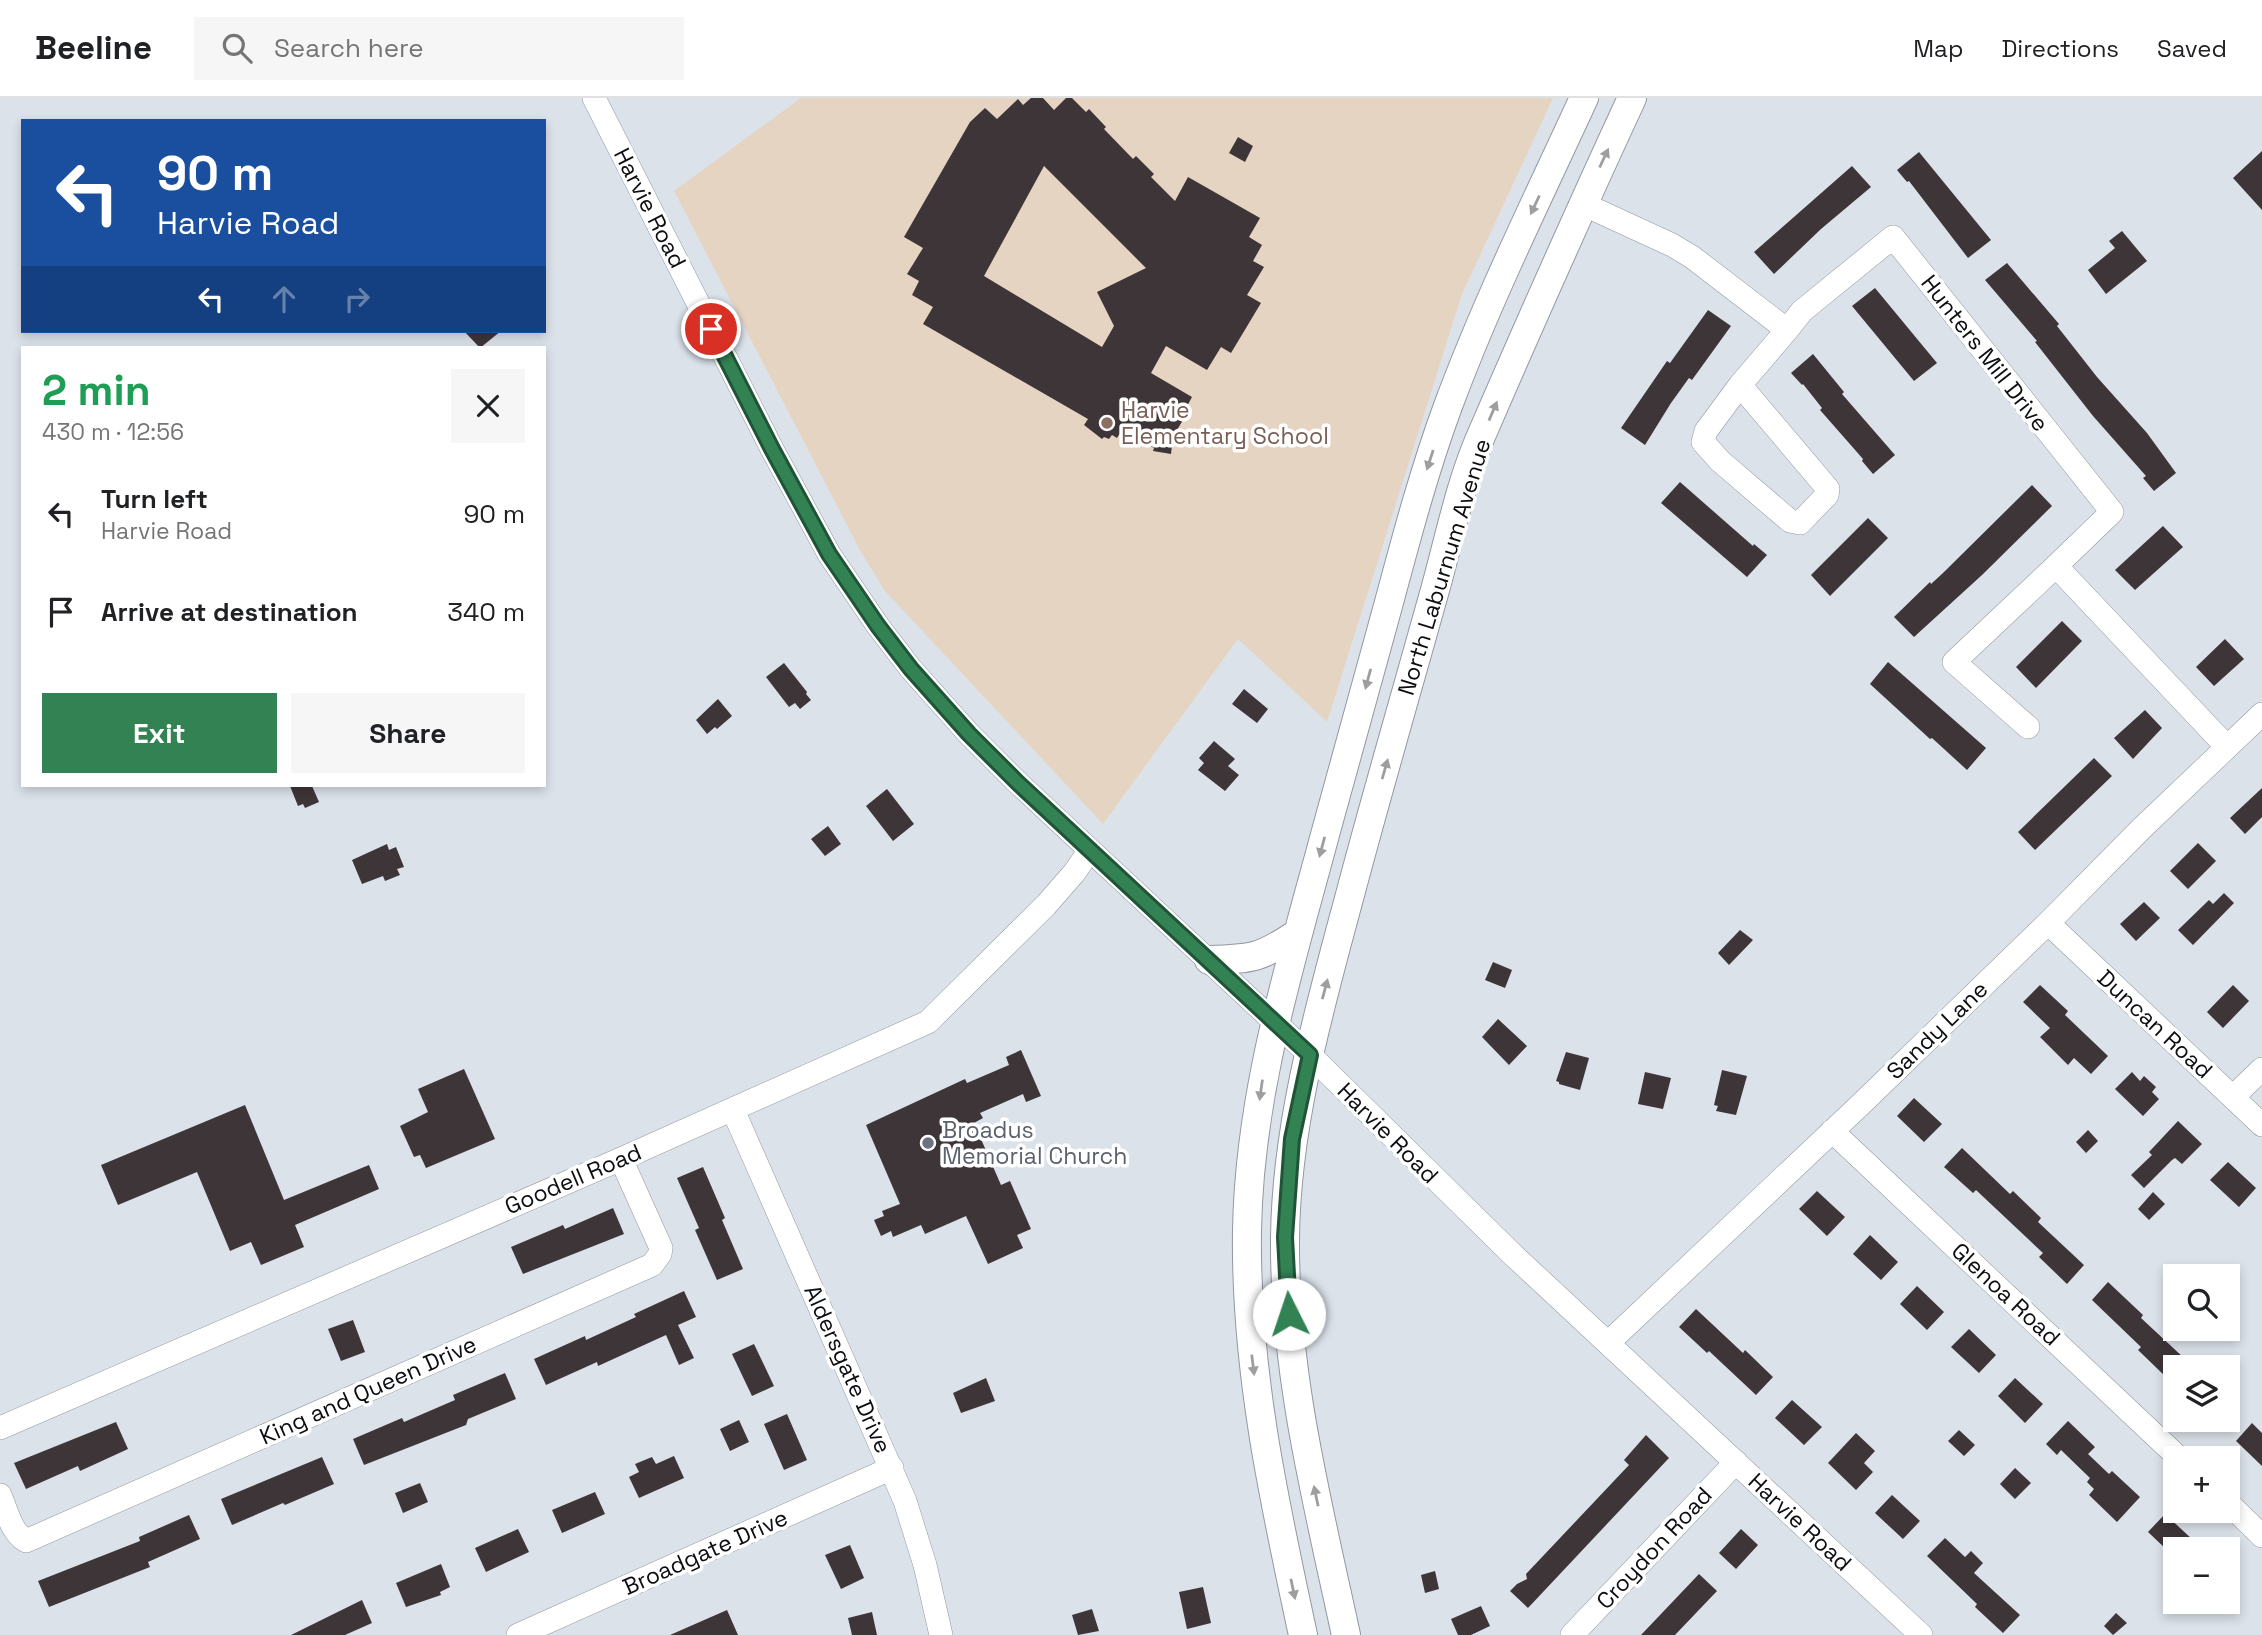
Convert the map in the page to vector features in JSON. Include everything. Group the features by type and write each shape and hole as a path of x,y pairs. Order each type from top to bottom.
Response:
{"main road":[{"name":"North Laburnum Avenue","path":"1303,1635 1270,1479 1255,1384 1248,1300 1247,1228 1251,1159 1262,1079 1298,933 1398,566 1447,408 1491,301 1584,98"},
{"name":"North Laburnum Avenue","path":"1346,1635 1311,1471 1295,1380 1285,1237 1292,1139 1323,997 1461,495 1481,436 1526,328 1632,98"},
{"path":"1209,960 1247,960 1278,947 1298,933"}],"street":[{"name":"Harvie Road","path":"594,98 772,449 829,554 911,669 969,734 1090,850 1310,1055 1424,1169 1608,1343 1921,1635"},
{"path":"1583,204 1692,257 1787,330 1740,385 1706,431 1703,442 1720,461 1790,521 1800,523 1827,495 1828,489 1740,385"},
{"name":"Hunters Mill Drive","path":"1787,330 1802,311 1893,237 2112,512 2056,566"},
{"path":"2028,727 1954,662 2056,566 2227,747"},
{"name":"Sandy Lane","path":"1608,1343 1832,1131 2262,714"},
{"name":"Goodell Road","path":"0,1427 621,1159 928,1022 1046,905 1090,850"},
{"name":"Duncan Road","path":"2048,923 2262,1125"},
{"path":"2233,1097 2262,1069"},
{"name":"Aldersgate Drive","path":"733,1110 915,1528 941,1635"},
{"name":"Glenoa Road","path":"1832,1131 2166,1446"},
{"name":"King and Queen Drive","path":"0,1495 13,1527 26,1541 652,1265 661,1248 621,1159"},
{"name":"Croydon Road","path":"1572,1635 1736,1462"},
{"name":"Broadgate Drive","path":"518,1635 891,1468"},
{"path":"2240,1515 2262,1536"}],"shaded area":[{"name":"Harvie Elementary School","path":"801,98 1553,98 1462,294 1327,722 1238,639 1103,824 885,591 861,552 674,191"}],"building":[{"path":"1031,98 1043,98 1054,110 1066,98 1072,98 1086,112 1089,109 1133,159 1136,156 1154,174 1151,177 1175,201 1188,177 1260,218 1249,237 1262,245 1253,261 1264,267 1247,295 1261,303 1231,353 1221,347 1207,370 1166,346 1151,373 1192,397 1184,412 1187,413 1173,437 1171,454 1153,451 1154,448 1122,430 1117,438 1112,435 1109,439 1102,439 1084,425 1088,419 923,324 933,307 912,295 919,281 907,274 923,248 904,237 970,122 985,108 997,119 1018,99 1023,105","holes":["1044,166 1146,268 1097,292 1114,326 1102,347 984,276"]},
{"path":"1238,137 1253,146 1245,162 1229,153"},
{"path":"2262,151 2262,210 2233,178"},
{"path":"1919,152 1991,240 1968,258 1909,181 1897,170"},
{"path":"1852,166 1871,187 1821,229 1774,274 1754,252"},
{"path":"2122,231 2147,261 2106,294 2088,270 2115,248 2109,241"},
{"path":"2007,263 2059,324 2057,326 2097,377 2147,433 2176,473 2154,491 2143,478 2146,476 2093,416 2035,342 2037,341 1985,280"},
{"path":"1875,288 1937,363 1914,381 1852,306"},
{"path":"1708,310 1731,326 1692,380 1689,378 1645,445 1621,428 1667,361 1670,363"},
{"path":"466,333 499,333 482,346 478,346"},
{"path":"1813,354 1844,392 1842,394 1895,455 1873,474 1820,410 1822,408 1803,384 1791,373"},
{"path":"1680,482 1753,546 1754,544 1767,555 1747,577 1661,503"},
{"path":"2032,485 2052,506 1914,637 1894,617"},
{"path":"1868,518 1888,538 1830,596 1811,575"},
{"path":"2163,526 2183,547 2135,590 2115,570"},
{"path":"2062,621 2082,641 2036,688 2016,667"},
{"path":"2225,639 2244,659 2214,686 2196,667"},
{"path":"1888,662 1986,748 1967,770 1870,684"},
{"path":"784,663 811,700 800,709 795,703 789,707 766,677"},
{"path":"1244,689 1268,709 1257,723 1232,704"},
{"path":"718,699 732,716 707,734 696,720"},
{"path":"2145,710 2162,728 2133,759 2114,738"},
{"path":"1214,741 1235,759 1228,766 1239,775 1225,791 1198,770 1204,763 1199,758"},
{"path":"2094,758 2112,776 2035,850 2018,832"},
{"path":"290,787 312,787 319,802 305,808 303,804 298,806"},
{"path":"2262,788 2262,817 2245,834 2230,818"},
{"path":"887,789 914,824 893,841 866,806"},
{"path":"828,826 841,844 825,856 811,839"},
{"path":"2198,843 2216,861 2188,889 2170,871"},
{"path":"387,844 389,850 396,847 404,867 397,869 400,875 385,881 383,876 362,884 352,860"},
{"path":"2224,893 2234,903 2193,945 2178,930 2209,900 2213,904"},
{"path":"2144,902 2160,918 2136,941 2120,924"},
{"path":"1740,930 1753,940 1729,965 1718,953"},
{"path":"1493,962 1512,970 1505,988 1485,980"},
{"path":"2040,985 2068,1011 2065,1015 2108,1056 2091,1074 2074,1058 2068,1065 2040,1037 2050,1028 2023,1002"},
{"path":"2233,985 2249,1001 2223,1028 2207,1012"},
{"path":"1498,1019 1527,1046 1509,1065 1482,1037"},
{"name":"Broadus Memorial Church","path":"1021,1050 1041,1096 1026,1102 1023,1094 980,1113 983,1118 974,1123 1001,1185 1010,1181 1031,1229 1017,1235 1023,1248 988,1264 966,1216 925,1234 921,1225 893,1237 891,1231 881,1236 874,1220 884,1216 882,1211 900,1204 866,1125 965,1079 967,1083 1009,1065 1006,1057"},
{"path":"1566,1052 1589,1058 1580,1090 1556,1081"},
{"path":"464,1069 495,1139 426,1168 420,1155 414,1157 400,1126 428,1112 418,1089"},
{"path":"1722,1070 1747,1076 1736,1115 1716,1111 1718,1106 1714,1105"},
{"path":"1645,1072 1671,1078 1663,1109 1638,1104"},
{"path":"2132,1072 2140,1081 2144,1076 2156,1087 2152,1092 2159,1099 2143,1116 2115,1089"},
{"path":"1914,1098 1942,1124 1924,1142 1897,1116"},
{"path":"245,1105 284,1200 369,1165 379,1189 295,1225 304,1247 261,1265 251,1242 230,1251 197,1172 118,1205 101,1165"},
{"path":"2178,1121 2202,1144 2182,1164 2175,1158 2172,1160 2144,1188 2131,1175 2152,1155 2149,1152"},
{"path":"2088,1130 2098,1141 2086,1153 2076,1142"},
{"path":"1962,1148 2010,1194 2013,1191 2041,1218 2038,1222 2084,1265 2067,1284 2039,1257 2043,1253 1976,1190 1973,1193 1944,1167"},
{"path":"2228,1162 2256,1188 2239,1207 2210,1180"},
{"path":"703,1167 743,1269 717,1280 695,1230 699,1228 677,1178"},
{"path":"1817,1191 1845,1217 1827,1236 1799,1209"},
{"path":"2153,1192 2165,1204 2149,1220 2138,1209"},
{"path":"613,1208 624,1234 523,1274 511,1247 563,1225 565,1229"},
{"path":"1870,1235 1898,1262 1881,1280 1853,1254"},
{"path":"2108,1282 2143,1315 2141,1318 2163,1341 2181,1355 2163,1355 2163,1374 2138,1350 2141,1347 2092,1300"},
{"path":"1917,1286 1944,1312 1927,1330 1900,1304"},
{"path":"684,1291 696,1317 678,1325 694,1358 679,1365 666,1335 598,1366 597,1362 546,1385 534,1359 585,1336 586,1340"},
{"path":"1696,1309 1773,1377 1756,1395 1679,1327"},
{"path":"353,1320 365,1352 341,1361 328,1329"},
{"path":"1969,1329 1996,1355 1979,1373 1951,1347"},
{"path":"754,1344 774,1386 752,1396 732,1354"},
{"path":"505,1373 516,1399 468,1419 466,1425 364,1465 353,1439 402,1418 404,1422 455,1400 453,1395"},
{"path":"986,1378 995,1401 961,1413 953,1393"},
{"path":"2015,1378 2043,1404 2025,1423 1998,1396"},
{"path":"1792,1400 1822,1427 1804,1445 1775,1418"},
{"path":"787,1414 807,1460 784,1470 764,1424"},
{"path":"739,1420 749,1442 730,1451 720,1429"},
{"path":"2068,1421 2095,1447 2088,1454 2109,1474 2112,1471 2140,1497 2117,1522 2089,1495 2094,1489 2087,1482 2090,1478 2061,1450 2057,1455 2046,1444"},
{"path":"116,1422 128,1449 80,1471 78,1466 26,1489 14,1463"},
{"path":"2252,1423 2262,1433 2262,1466 2236,1441"},
{"path":"1959,1430 1975,1445 1964,1456 1948,1441"},
{"path":"1856,1433 1875,1451 1864,1463 1873,1472 1856,1490 1828,1463"},
{"path":"1646,1435 1669,1458 1528,1608 1510,1591 1527,1579 1526,1574 1629,1465 1624,1460"},
{"path":"674,1456 684,1478 639,1498 629,1477 639,1472 635,1464 652,1457 656,1464"},
{"path":"322,1457 334,1484 232,1525 221,1499"},
{"path":"2015,1468 2031,1483 2015,1499 2000,1484"},
{"path":"420,1483 428,1502 403,1513 395,1493"},
{"path":"595,1492 605,1514 562,1533 552,1510"},
{"path":"1892,1495 1920,1521 1903,1539 1875,1513"},
{"path":"189,1515 200,1539 148,1562 150,1567 49,1607 38,1581 140,1541 139,1537"},
{"path":"2163,1516 2163,1523 2175,1523 2190,1537 2163,1537 2163,1546 2148,1532"},
{"path":"518,1529 529,1552 486,1572 475,1548"},
{"path":"1741,1529 1758,1545 1736,1569 1719,1553"},
{"path":"1945,1538 1965,1557 1971,1551 1983,1563 1974,1573 2020,1615 2003,1633 1927,1556"},
{"path":"850,1545 864,1578 841,1589 825,1555"},
{"path":"441,1564 450,1587 440,1592 441,1595 406,1607 396,1583"},
{"path":"1435,1571 1439,1589 1425,1593 1421,1575"},
{"path":"1699,1574 1717,1591 1675,1635 1641,1635"},
{"path":"1203,1587 1211,1623 1187,1629 1179,1592"},
{"path":"362,1600 372,1623 345,1635 291,1635"},
{"path":"1481,1606 1490,1626 1471,1635 1458,1635 1451,1619"},
{"path":"1092,1609 1099,1631 1078,1635 1072,1615"},
{"path":"727,1610 738,1635 670,1635"},
{"path":"872,1612 877,1635 852,1635 848,1618"},
{"path":"2116,1613 2127,1623 2113,1635 2104,1626"}],"place":[{"name":"Harvie Elementary School","path":"1107,423"},
{"name":"Broadus Memorial Church","path":"928,1143"}],"route":[{"path":"711,329 829,554 911,669 969,734 1018,783 1310,1055 1292,1139 1285,1237 1289,1314"}]}
